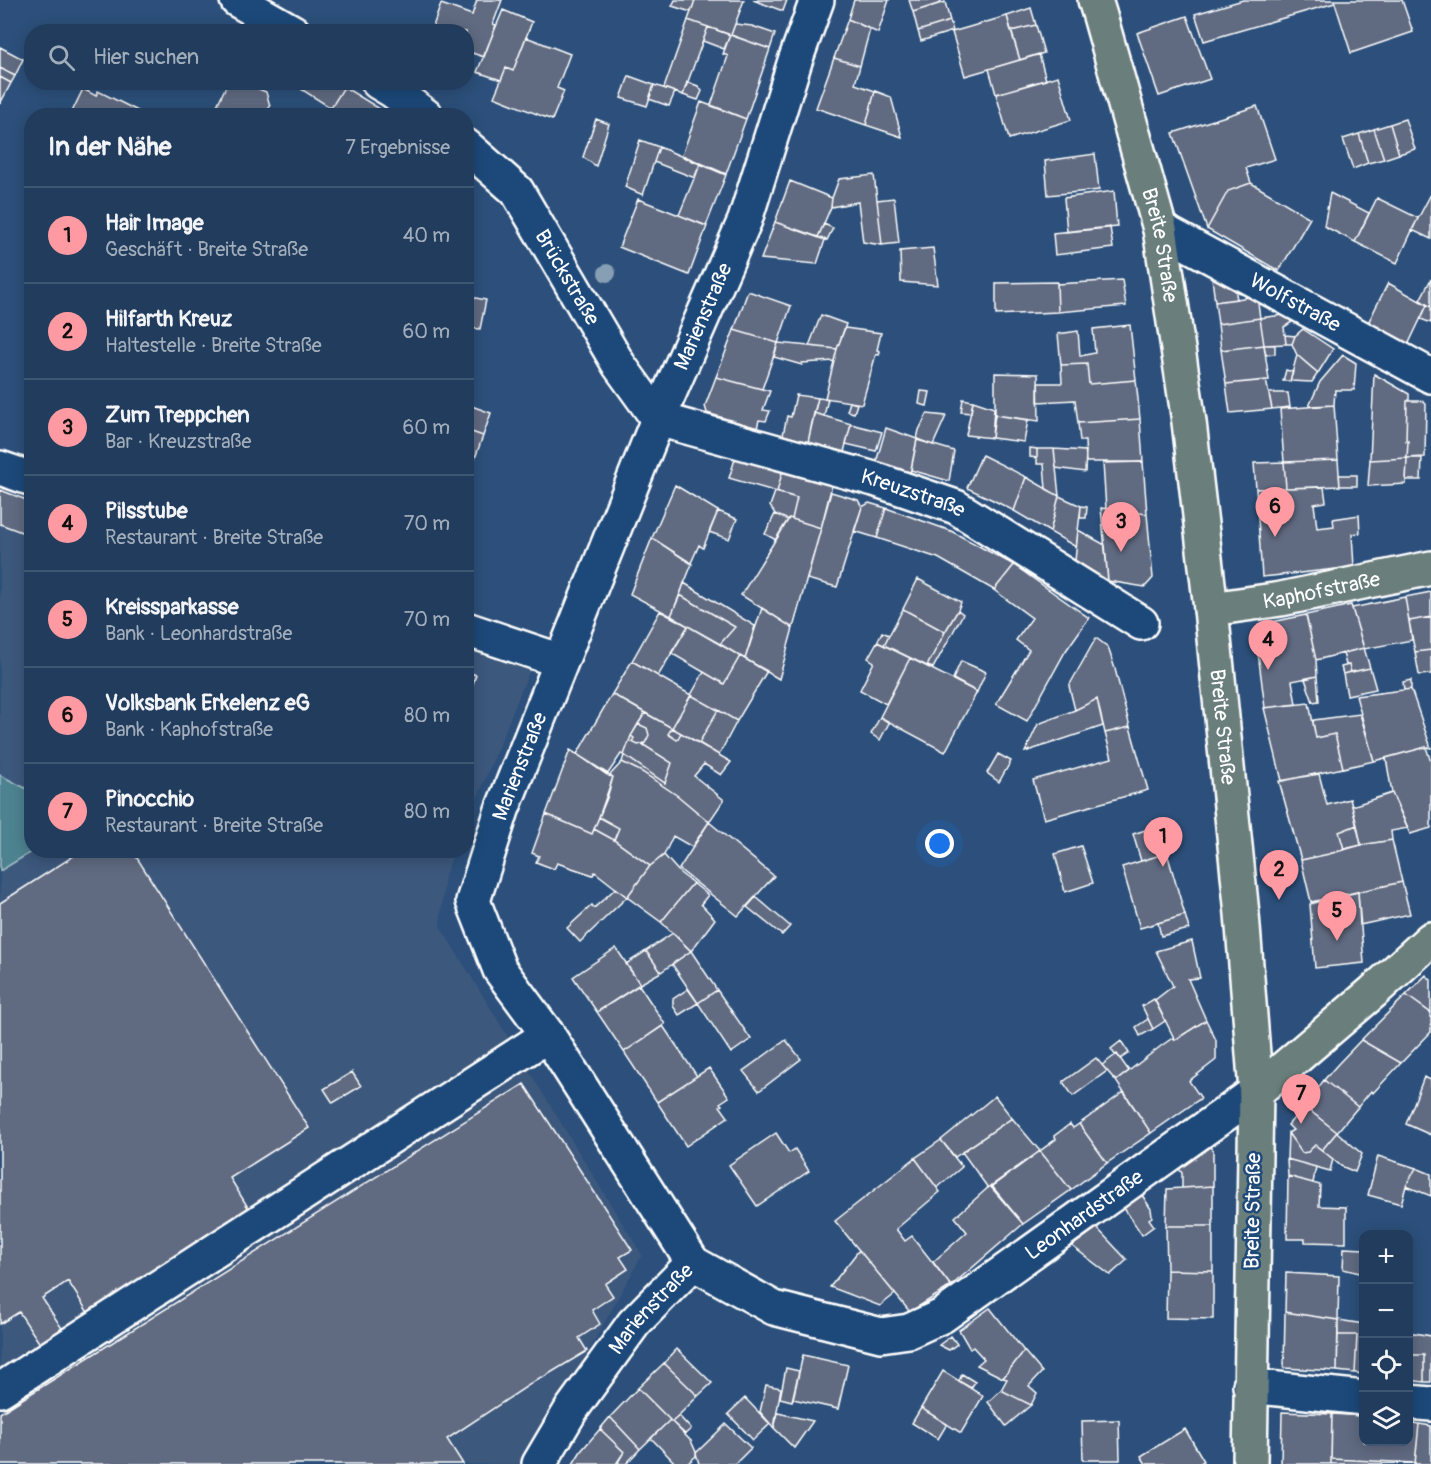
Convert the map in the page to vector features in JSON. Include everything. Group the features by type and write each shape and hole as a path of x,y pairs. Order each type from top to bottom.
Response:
{"main road":[{"name":"Breite Straße","path":"1095,0 1160,229 1189,422 1211,609 1242,914 1256,1092 1247,1463"},
{"name":"Kaphofstraße","path":"1211,609 1281,599 1431,568"},
{"name":"Leonhardstraße","path":"1256,1092 1373,993 1431,939"}],"street":[{"path":"237,0 279,24"},
{"name":"Marienstraße","path":"540,1464 571,1410 634,1323 693,1263 548,1035 500,970 473,901 502,810 561,661 658,419 745,220 795,61 818,0"},
{"path":"391,90 415,108"},
{"name":"Brückstraße","path":"474,153 517,191 619,365 658,419"},
{"name":"Wolfstraße","path":"1160,229 1431,376"},
{"name":"Kreuzstraße","path":"658,419 874,479 956,507 1141,623"},
{"path":"0,468 24,476"},
{"path":"474,632 561,661"},
{"path":"0,1390 548,1035"},
{"name":"Leonhardstraße","path":"693,1263 774,1308 881,1335 909,1331 942,1316 1256,1092"},
{"path":"1250,1386 1359,1397"},
{"path":"1413,1402 1431,1404"}],"shaded area":[{"path":"0,481 24,490 24,858 452,858 445,875 440,926 642,1255 591,1347 520,1464 0,1464"},
{"path":"474,647 531,667 474,806"}],"green space":[{"path":"0,775 24,787 24,856 0,871"}],"building":[{"path":"477,0 502,0 493,24 496,25 484,57 474,54 474,24 434,24 441,4 472,15"},
{"path":"675,0 695,0 691,12 672,6"},
{"path":"695,0 744,0 731,35 688,20"},
{"path":"753,0 787,0 783,11"},
{"path":"854,0 889,0 878,33 848,19"},
{"path":"909,0 941,0 941,3 913,12"},
{"path":"1243,0 1334,0 1335,3 1204,41 1195,14"},
{"path":"1334,0 1402,0 1413,32 1351,53"},
{"path":"945,2 950,21 918,31 913,12"},
{"path":"1031,8 1036,25 1011,31 1007,16"},
{"path":"503,10 532,22 513,71 506,68 501,80 477,72"},
{"path":"1007,16 1020,60 965,76 952,32"},
{"path":"1187,16 1210,79 1159,96 1137,33"},
{"path":"848,19 870,29 860,66 834,58"},
{"path":"688,20 708,27 683,95 664,88"},
{"path":"950,21 953,31 921,41 918,31"},
{"path":"735,24 752,26 775,34 770,49 731,35"},
{"path":"1036,25 1044,53 1020,60 1011,31"},
{"path":"708,27 730,35 724,49 703,41"},
{"path":"730,35 770,49 746,119 711,105 728,56 723,54"},
{"path":"526,37 570,54 557,88 564,91 552,120 494,97 506,68 513,71"},
{"path":"0,47 23,59 15,76 0,68"},
{"path":"1039,54 1046,80 996,94 989,69"},
{"path":"834,58 860,66 855,84 875,91 866,125 816,108"},
{"path":"0,68 15,76 11,83 0,77"},
{"path":"629,76 654,85 647,106 621,98"},
{"path":"1058,76 1071,120 1009,139 996,94"},
{"path":"0,77 11,83 0,104"},
{"path":"687,82 698,86 702,91 698,100 683,95"},
{"path":"654,85 675,92 669,106 649,99"},
{"path":"83,90 85,90 96,96 98,91 132,108 74,108"},
{"path":"224,90 261,90 266,92 270,106 269,108 216,108"},
{"path":"303,90 342,90 331,108"},
{"path":"342,90 349,90 378,108 331,108"},
{"path":"875,91 891,97 902,137 866,125"},
{"path":"701,102 746,119 726,174 682,155"},
{"path":"1257,106 1275,159 1246,168 1251,183 1228,191 1207,229 1173,133"},
{"path":"596,119 609,124 596,166 583,157"},
{"path":"1405,119 1415,149 1399,154 1390,124"},
{"path":"1390,124 1399,154 1384,159 1374,129"},
{"path":"1374,129 1384,159 1368,163 1359,134"},
{"path":"1359,134 1368,163 1353,169 1343,139"},
{"path":"640,140 659,147 643,195 625,187"},
{"path":"659,147 700,164 695,178 654,162"},
{"path":"1095,154 1099,190 1048,195 1045,161"},
{"path":"700,164 726,175 706,226 679,215"},
{"path":"874,175 882,245 863,242 858,202 831,207 839,179"},
{"path":"790,181 832,198 831,207 818,237 775,222"},
{"path":"1251,183 1310,218 1279,271 1207,229 1228,191"},
{"path":"1114,191 1117,227 1067,232 1064,198"},
{"path":"1330,193 1369,213 1355,242 1324,226"},
{"path":"1431,194 1431,239 1412,230"},
{"path":"894,198 899,243 882,245 877,200"},
{"path":"1377,198 1418,218 1397,263 1355,242"},
{"path":"638,199 707,226 689,275 619,247"},
{"path":"775,222 825,240 817,264 761,259"},
{"path":"824,224 833,228 827,240 818,237"},
{"path":"1110,227 1113,248 1055,255 1053,233"},
{"path":"933,248 938,285 901,282 900,251"},
{"path":"1212,278 1234,283 1237,299 1215,302"},
{"path":"1431,279 1431,307 1420,300"},
{"path":"1122,280 1126,306 1058,312 1057,284"},
{"path":"1057,282 1058,312 996,315 996,283"},
{"path":"1388,283 1427,305 1408,345 1368,323"},
{"path":"748,291 791,306 778,343 734,330"},
{"path":"1257,296 1260,318 1218,324 1215,302"},
{"path":"474,298 486,300 480,329 474,329"},
{"path":"1427,305 1431,307 1431,323 1421,319"},
{"path":"821,315 846,324 837,349 809,346"},
{"path":"1283,315 1292,322 1284,327 1286,344 1264,345 1260,318"},
{"path":"1260,318 1264,345 1221,350 1218,324"},
{"path":"1130,325 1136,380 1089,384 1087,364 1061,365 1058,334 1078,331 1080,356 1095,353 1093,329"},
{"path":"845,328 881,333 877,350 880,351 879,355 876,354 862,404 825,398 837,349"},
{"path":"1303,329 1333,349 1318,373 1297,355 1292,344 1295,336"},
{"path":"734,330 778,343 762,389 716,377"},
{"path":"1285,335 1295,336 1292,344 1286,344"},
{"path":"778,343 837,349 834,361 802,363 802,365 774,357"},
{"path":"1264,345 1275,345 1275,354 1266,355"},
{"path":"1264,345 1269,380 1226,384 1221,350"},
{"path":"1297,355 1318,373 1312,382 1290,381"},
{"path":"1343,355 1356,363 1354,390 1335,390 1334,405 1309,406 1320,382"},
{"path":"1087,364 1089,384 1136,380 1140,419 1078,423 1075,400 1038,402 1038,383 1062,383 1061,365"},
{"path":"1286,370 1293,372 1290,381 1283,381"},
{"path":"995,373 1038,374 1039,421 995,415"},
{"path":"1374,374 1409,394 1407,458 1370,460"},
{"path":"716,377 770,391 763,410 770,411 766,421 759,420 757,428 707,413 705,406"},
{"path":"1266,380 1272,409 1230,413 1226,384"},
{"path":"921,391 930,392 927,406 919,404"},
{"path":"1269,393 1288,393 1290,407 1272,409"},
{"path":"796,395 818,398 808,442 783,435 787,416 791,417"},
{"path":"818,398 828,399 824,416 814,413"},
{"path":"963,399 973,401 971,413 961,412"},
{"path":"973,401 994,408 992,438 966,435"},
{"path":"1407,401 1422,401 1426,404 1425,457 1407,458"},
{"path":"850,402 857,404 854,413 847,411"},
{"path":"1334,405 1338,460 1284,462 1280,409"},
{"path":"474,407 491,413 483,436 474,433"},
{"path":"814,413 851,424 844,452 808,442"},
{"path":"927,414 946,416 933,445 917,439"},
{"path":"995,415 1028,420 1024,442 992,438"},
{"path":"1140,419 1143,462 1086,462 1085,441 1080,441 1078,423"},
{"path":"851,424 882,432 876,451 846,444"},
{"path":"886,428 917,439 910,474 875,466"},
{"path":"474,433 483,436 474,461"},
{"path":"917,440 954,451 949,481 911,470"},
{"path":"1030,448 1037,449 1037,458 1030,457"},
{"path":"1037,449 1054,449 1059,496 1046,489 1044,464 1037,464"},
{"path":"1054,449 1086,451 1085,472 1056,468"},
{"path":"982,455 1026,477 1014,511 967,488"},
{"path":"736,456 783,469 777,492 729,478"},
{"path":"1407,458 1422,458 1421,480 1406,480"},
{"path":"1407,458 1406,484 1368,486 1370,460"},
{"path":"1338,460 1340,486 1286,488 1284,462"},
{"path":"1143,462 1147,514 1106,509 1103,463"},
{"path":"1284,462 1286,488 1256,489 1254,463"},
{"path":"783,469 832,485 821,528 792,519 797,498 777,492"},
{"path":"1339,475 1357,475 1357,486 1340,486"},
{"path":"1026,477 1059,496 1050,532 1014,511"},
{"path":"675,485 718,511 703,548 699,545 691,563 652,538"},
{"path":"1324,487 1326,502 1314,504 1317,528 1334,526 1333,519 1359,515 1360,533 1352,534 1354,567 1262,577 1256,489"},
{"path":"0,490 24,499 24,533 0,524"},
{"path":"775,492 797,498 792,519 788,520 775,514 770,506"},
{"path":"831,492 858,500 862,507 837,587 807,579"},
{"path":"1059,496 1081,506 1076,547 1050,532"},
{"path":"869,503 886,508 877,538 854,531 862,507"},
{"path":"1081,506 1087,507 1086,518 1080,518"},
{"path":"886,508 951,531 1014,565 994,590 938,558 877,538"},
{"path":"1101,508 1147,514 1153,578 1145,587 1108,581"},
{"path":"718,511 737,519 729,539 709,532"},
{"path":"775,514 788,520 776,540 765,534"},
{"path":"789,518 821,528 793,628 741,595"},
{"path":"1078,530 1105,545 1108,581 1075,561"},
{"path":"652,538 692,564 671,616 630,594"},
{"path":"1014,565 1089,618 1065,652 1027,721 996,704 1029,650 1016,640 1032,618 994,590"},
{"path":"918,579 961,602 945,632 903,609"},
{"path":"684,583 755,626 745,659 720,644 735,627 680,595"},
{"path":"1431,592 1431,617 1409,621 1405,597"},
{"path":"680,595 735,627 720,644 688,626 671,616"},
{"path":"1405,597 1412,640 1364,649 1352,608"},
{"path":"1351,605 1364,648 1316,660 1306,615"},
{"path":"762,608 793,628 779,679 745,659"},
{"path":"903,609 945,632 927,666 884,645"},
{"path":"958,610 963,614 933,668 927,666 945,632"},
{"path":"660,611 688,626 658,676 632,661"},
{"path":"1306,615 1316,660 1317,676 1292,681 1296,704 1265,708 1258,653 1273,652 1267,623"},
{"path":"1431,617 1431,650 1415,652 1409,621"},
{"path":"688,626 740,656 724,684 671,653"},
{"path":"882,632 889,635 884,645 877,642"},
{"path":"1096,638 1108,647 1130,727 1105,733 1097,699 1075,710 1069,686"},
{"path":"877,642 910,658 886,704 860,690 874,662 868,658"},
{"path":"1364,648 1370,668 1351,672 1349,665 1346,665 1343,653"},
{"path":"1431,650 1431,674 1419,675 1415,652"},
{"path":"740,656 767,671 737,721 691,695 704,672 724,684"},
{"path":"910,658 977,692 945,752 880,717"},
{"path":"632,661 691,695 672,728 612,694"},
{"path":"961,661 986,672 977,692 953,679"},
{"path":"1349,665 1351,672 1343,674 1341,667"},
{"path":"1370,668 1376,689 1347,695 1343,674"},
{"path":"1317,676 1319,701 1313,702 1305,679"},
{"path":"1411,680 1411,689 1404,690 1403,682"},
{"path":"1411,689 1431,748 1426,747 1374,761 1356,696"},
{"path":"612,694 645,713 631,736 624,755 621,754 607,775 577,754"},
{"path":"691,695 718,710 699,743 672,728"},
{"path":"1097,699 1103,726 1025,752 1038,724"},
{"path":"1309,703 1316,738 1335,734 1343,768 1282,781 1264,708"},
{"path":"718,710 737,721 719,755 699,743"},
{"path":"645,713 672,728 668,734 677,740 681,733 731,762 721,775 704,764 694,776 724,800 709,822 678,796 642,772 622,762 624,755 665,783 672,763 642,744 649,735 647,728 638,724"},
{"path":"1360,714 1374,761 1343,768 1335,734 1316,738 1313,722 1314,720"},
{"path":"880,717 889,723 880,740 871,734"},
{"path":"638,724 647,728 649,735 645,743 638,745 632,742 634,738 631,736"},
{"path":"1130,727 1148,790 1044,819 1033,780 1112,758 1105,733"},
{"path":"672,728 681,733 677,740 668,734"},
{"path":"631,736 634,738 632,742 642,744 672,763 665,783 624,755"},
{"path":"1426,747 1431,762 1431,828 1410,834 1392,793 1386,758"},
{"path":"570,750 613,777 592,834 546,814"},
{"path":"998,754 1011,761 999,782 987,773"},
{"path":"622,762 642,772 678,796 709,822 692,847 673,836 664,855 650,866 614,840 619,828 599,817 613,777 609,776"},
{"path":"1319,774 1327,805 1350,799 1357,825 1339,832 1344,849 1301,860 1279,781"},
{"path":"1392,793 1408,828 1391,831 1392,840 1361,845 1352,806"},
{"path":"546,814 592,834 594,829 614,840 650,866 627,897 595,872 593,875 557,863 554,869 536,862 539,856 532,853"},
{"path":"599,817 619,828 614,840 594,829"},
{"path":"709,822 774,876 738,916 679,869"},
{"path":"1357,825 1361,845 1344,849 1339,832"},
{"path":"1158,826 1167,853 1141,861 1133,834"},
{"path":"1392,840 1402,882 1311,902 1301,860"},
{"path":"1081,846 1093,883 1065,892 1055,854"},
{"path":"1167,853 1185,915 1140,928 1122,867"},
{"path":"664,855 680,873 693,883 661,922 627,897 650,866"},
{"path":"70,858 137,858 309,1128 230,1178 252,1214 92,1319 68,1281 42,1298 69,1339 46,1353 19,1312 0,1324 0,903"},
{"path":"1402,882 1410,914 1360,925 1358,892"},
{"path":"693,883 708,895 701,904 715,919 691,951 661,922"},
{"path":"616,888 627,897 580,942 567,928 592,905 594,908"},
{"path":"1358,892 1364,963 1315,968 1310,904"},
{"path":"756,897 790,926 782,935 747,907"},
{"path":"1185,915 1189,929 1161,936 1158,923"},
{"path":"673,933 691,951 661,972 646,951"},
{"path":"1192,941 1200,978 1188,979 1206,1020 1175,1040 1155,1000 1173,986 1156,951"},
{"path":"616,948 640,984 597,1012 573,977"},
{"path":"646,951 661,972 640,984 626,964"},
{"path":"691,951 717,990 698,1003 672,964"},
{"path":"1426,975 1431,980 1431,1013 1406,995"},
{"path":"639,985 665,1024 624,1052 597,1012"},
{"path":"688,989 698,1003 679,1015 673,1006 673,999"},
{"path":"717,990 751,1039 731,1053 698,1003"},
{"path":"1406,995 1431,1013 1431,1032 1401,1063 1361,1040"},
{"path":"1154,999 1165,1021 1153,1029 1142,1006"},
{"path":"1148,1019 1153,1029 1140,1036 1136,1027"},
{"path":"1206,1020 1216,1040 1216,1060 1189,1081 1201,1098 1151,1133 1116,1081 1174,1037 1175,1040"},
{"path":"663,1026 697,1076 657,1102 624,1052"},
{"path":"786,1040 801,1059 759,1091 743,1071"},
{"path":"1361,1040 1401,1063 1373,1093 1371,1091 1358,1107 1324,1080"},
{"path":"1121,1041 1129,1053 1120,1059 1111,1049"},
{"path":"1117,1054 1129,1071 1116,1081 1102,1065"},
{"path":"1096,1058 1107,1071 1073,1096 1063,1082"},
{"path":"709,1068 729,1097 720,1103 728,1117 686,1146 657,1102"},
{"path":"352,1072 361,1086 333,1103 324,1089"},
{"path":"1424,1077 1431,1080 1431,1135 1406,1124"},
{"path":"1324,1080 1358,1107 1337,1132 1304,1106"},
{"path":"524,1084 632,1250 620,1257 628,1269 605,1284 613,1296 592,1310 600,1324 579,1338 587,1351 541,1377 447,1439 463,1464 0,1464 0,1413"},
{"path":"1124,1092 1151,1133 1107,1163 1079,1124"},
{"path":"995,1096 1012,1118 955,1157 941,1140"},
{"path":"1304,1106 1337,1132 1322,1150 1315,1145 1308,1152 1302,1153 1288,1133 1293,1130 1288,1125"},
{"path":"1012,1118 1040,1151 988,1188 962,1152"},
{"path":"1070,1124 1073,1128 1079,1124 1107,1163 1071,1190 1040,1151"},
{"path":"1337,1132 1362,1154 1355,1172 1341,1166 1322,1150"},
{"path":"776,1133 789,1153 795,1149 809,1171 757,1206 729,1165"},
{"path":"1288,1133 1302,1153 1308,1152 1315,1145 1333,1159 1330,1171 1287,1159"},
{"path":"941,1140 962,1167 937,1188 915,1158"},
{"path":"1211,1147 1213,1150 1213,1186 1182,1188 1182,1173 1179,1169"},
{"path":"1040,1151 1071,1190 1023,1224 991,1187"},
{"path":"1378,1156 1416,1168 1406,1186 1401,1204 1368,1195"},
{"path":"915,1158 940,1192 896,1229 905,1241 912,1236 951,1286 910,1312 835,1221"},
{"path":"1287,1159 1316,1167 1313,1183 1288,1176"},
{"path":"1416,1168 1431,1174 1431,1196 1406,1186"},
{"path":"1288,1176 1320,1185 1319,1206 1346,1207 1346,1243 1287,1239"},
{"path":"991,1185 1023,1224 951,1286 933,1262 967,1232 955,1217"},
{"path":"1213,1186 1213,1226 1166,1226 1167,1189"},
{"path":"1142,1195 1151,1209 1152,1217 1149,1219 1154,1226 1142,1235 1124,1208"},
{"path":"1166,1226 1213,1226 1213,1271 1167,1270"},
{"path":"1097,1228 1127,1260 1110,1275 1072,1246"},
{"path":"1344,1248 1359,1249 1359,1273 1343,1269"},
{"path":"859,1250 895,1294 880,1306 830,1287"},
{"path":"1167,1270 1213,1271 1213,1319 1166,1318"},
{"path":"1286,1273 1339,1276 1338,1320 1285,1312"},
{"path":"990,1308 1024,1351 1003,1378 977,1365 984,1359 973,1347 970,1349 959,1330"},
{"path":"1285,1312 1338,1320 1337,1371 1284,1368"},
{"path":"1338,1320 1359,1323 1359,1373 1355,1373 1357,1335 1338,1335"},
{"path":"1413,1333 1431,1336 1431,1382 1424,1382 1424,1355 1413,1355"},
{"path":"1338,1335 1357,1335 1355,1373 1337,1371"},
{"path":"951,1336 957,1344 949,1350 939,1345"},
{"path":"677,1349 712,1383 698,1396 664,1363"},
{"path":"1024,1351 1042,1372 1029,1386 1037,1393 1031,1405 1001,1390 1007,1379 1003,1378"},
{"path":"803,1355 848,1365 838,1409 793,1399"},
{"path":"1413,1355 1424,1355 1424,1382 1413,1381"},
{"path":"664,1363 698,1396 672,1422 638,1388"},
{"path":"786,1368 799,1371 792,1401 780,1398"},
{"path":"943,1371 983,1396 961,1433 921,1408"},
{"path":"962,1374 975,1382 971,1388 959,1381"},
{"path":"766,1385 781,1388 774,1428 760,1412"},
{"path":"638,1388 670,1420 640,1449 610,1417"},
{"path":"1001,1390 1031,1405 1006,1426 988,1402"},
{"path":"745,1398 770,1424 753,1440 728,1414"},
{"path":"921,1408 947,1424 938,1439 912,1423"},
{"path":"1282,1412 1332,1414 1331,1464 1281,1464"},
{"path":"778,1413 813,1421 794,1448 774,1428"},
{"path":"1332,1414 1359,1416 1359,1446 1413,1446 1413,1423 1419,1424 1415,1463 1331,1459"},
{"path":"679,1416 691,1429 685,1434 672,1422"},
{"path":"610,1417 640,1449 626,1464 618,1462 624,1452 600,1429"},
{"path":"670,1420 691,1441 696,1452 696,1456 687,1464 676,1464 651,1438"},
{"path":"1119,1420 1120,1460 1083,1460 1082,1421"},
{"path":"726,1424 751,1448 735,1464 699,1464 696,1453"},
{"path":"1419,1424 1431,1426 1431,1464 1415,1464"},
{"path":"600,1429 624,1452 616,1464 573,1464 581,1451"},
{"path":"1185,1429 1204,1461 1199,1464 1146,1464 1141,1456"},
{"path":"1331,1459 1415,1463 1331,1464"}],"place":[{"name":"Volksbank Erkelenz eG","path":"1275,537"},
{"name":"Zum Treppchen","path":"1121,552"},
{"name":"Pilsstube","path":"1268,670"},
{"name":"Hair Image","path":"1163,867"},
{"name":"Hilfarth Kreuz","path":"1279,900"},
{"name":"Kreissparkasse","path":"1337,941"},
{"name":"Pinocchio","path":"1301,1124"}]}
